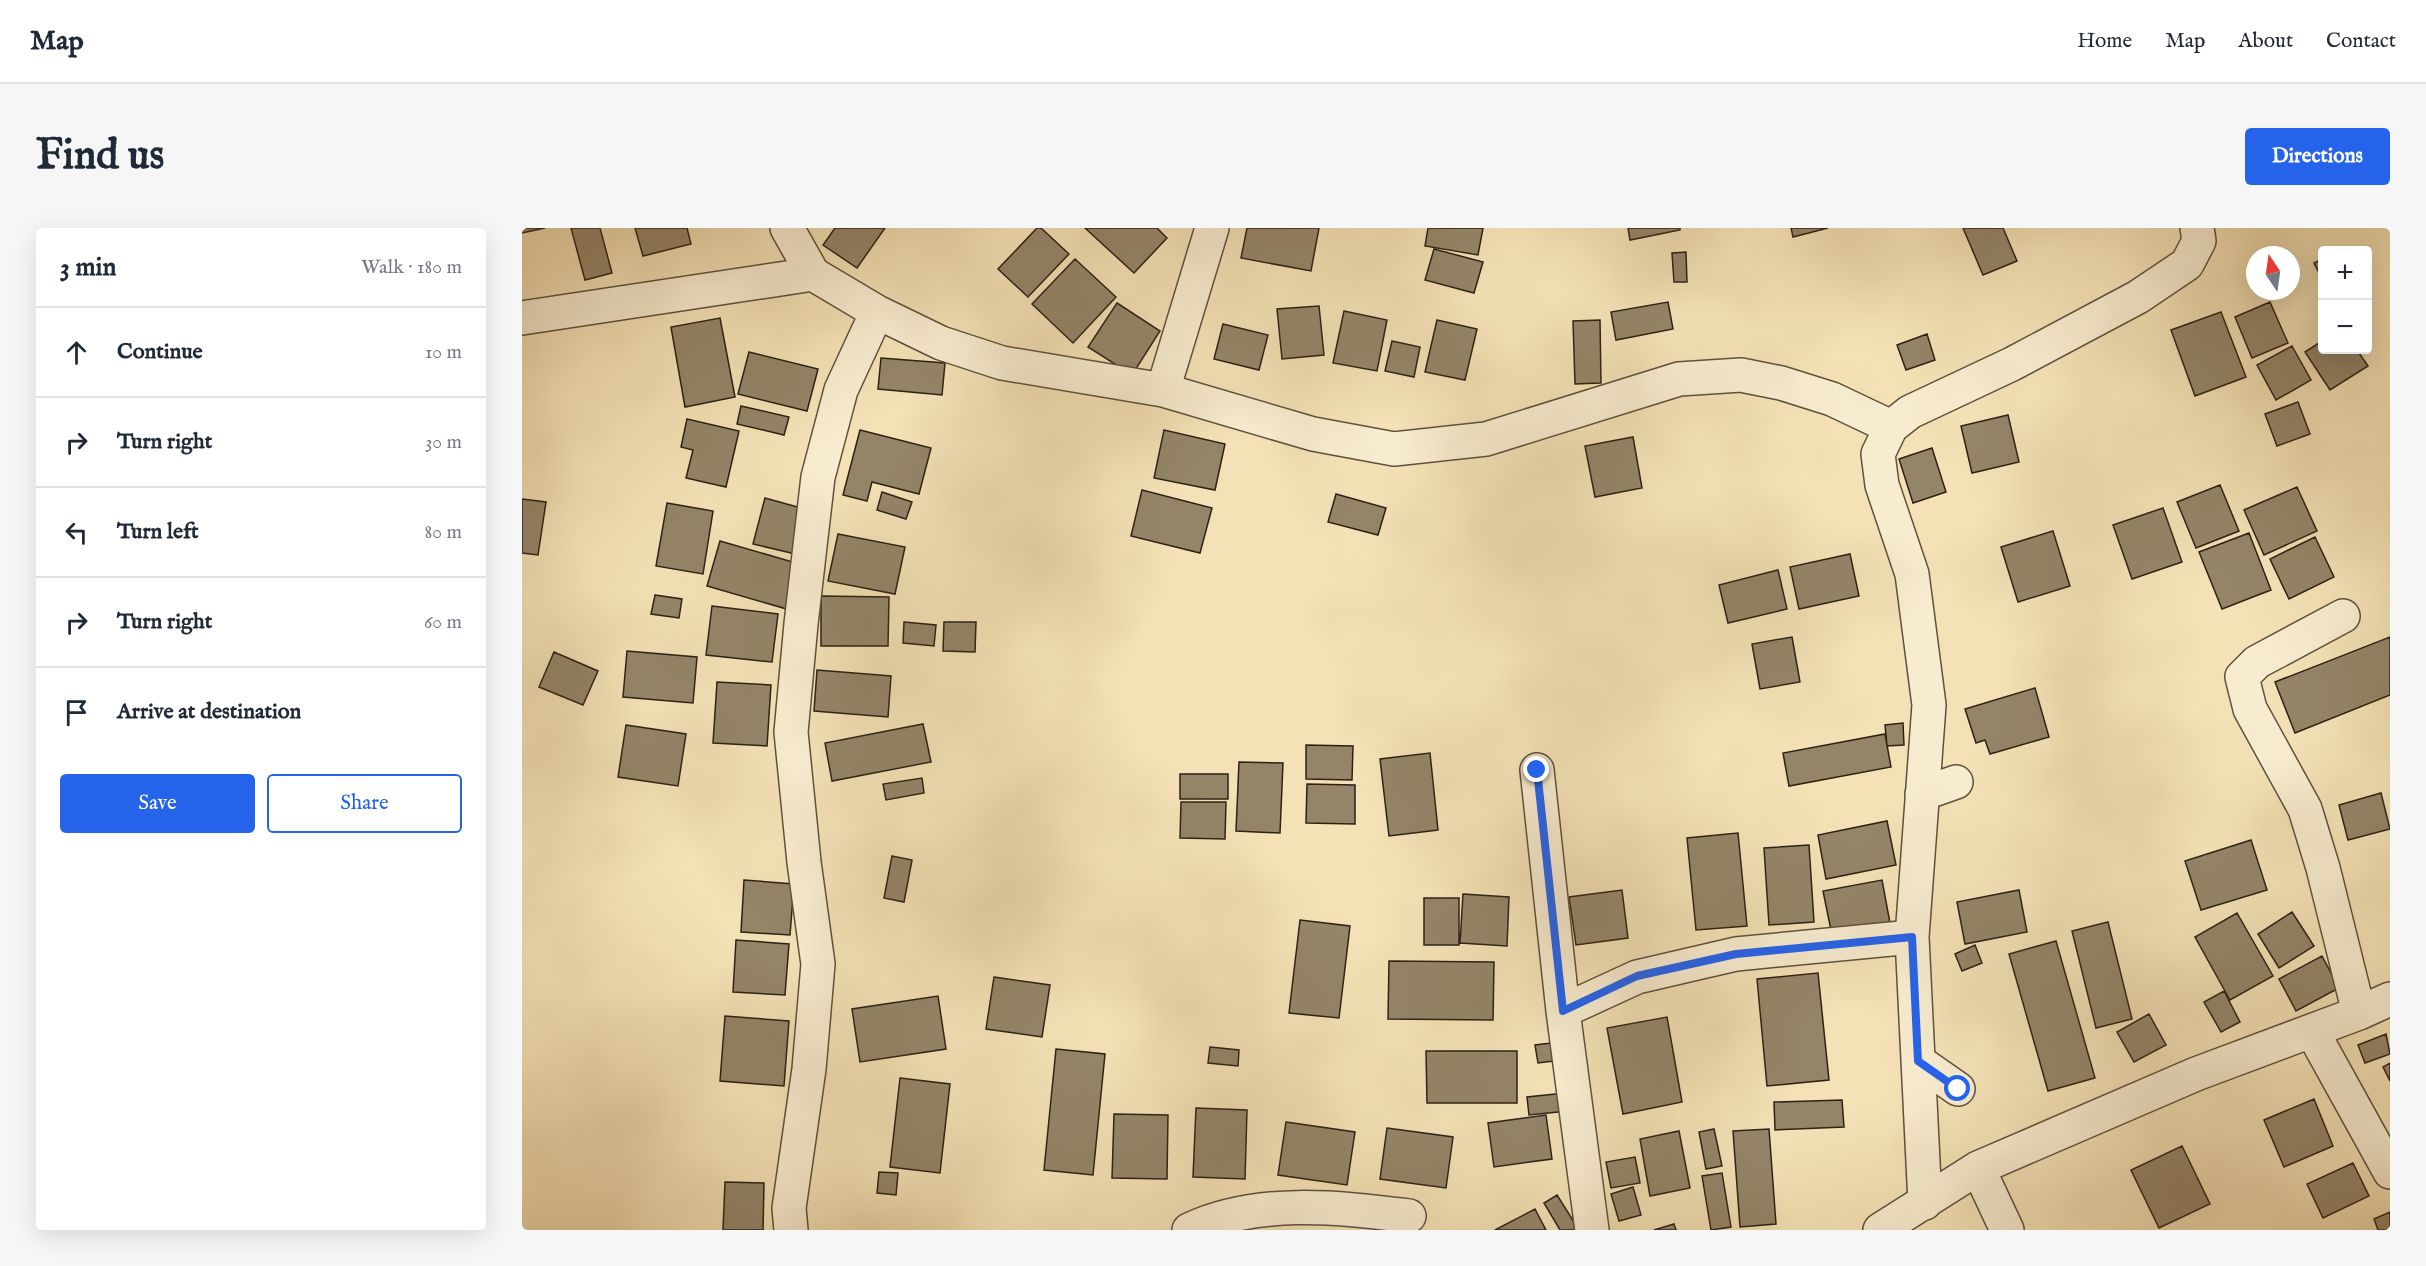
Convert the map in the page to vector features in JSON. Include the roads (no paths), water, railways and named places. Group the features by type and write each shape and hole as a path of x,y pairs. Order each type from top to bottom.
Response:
{"street":[{"path":"787,228 813,274 877,312 941,343 1002,363 1163,390 1313,434 1394,449 1486,439 1679,379 1741,375 1781,383 1832,399 1891,427"},
{"path":"1163,390 1212,228"},
{"path":"1925,1203 1912,937 1928,694 1912,574 1882,485 1878,454 1891,427 1910,412 2012,364 2138,297 2187,264 2199,241 2197,228"},
{"path":"522,318 813,274"},
{"path":"791,1230 789,1208 809,1069 818,964 804,862 791,732 801,624 818,477 841,390 877,312"},
{"path":"2343,616 2257,662 2242,678 2250,709 2305,809 2323,868 2359,1013"},
{"path":"1537,770 1563,1011 1592,1230"},
{"path":"1922,794 1956,783"},
{"path":"1563,1011 1637,976 1736,954 1912,937"},
{"path":"1880,1230 1978,1168 2196,1074 2359,1013 2390,999"},
{"path":"2312,1031 2390,1172"},
{"path":"1918,1061 1958,1089"},
{"path":"1978,1168 2007,1230"},
{"path":"1189,1230 1215,1218 1291,1207 1353,1209 1409,1216"}]}
